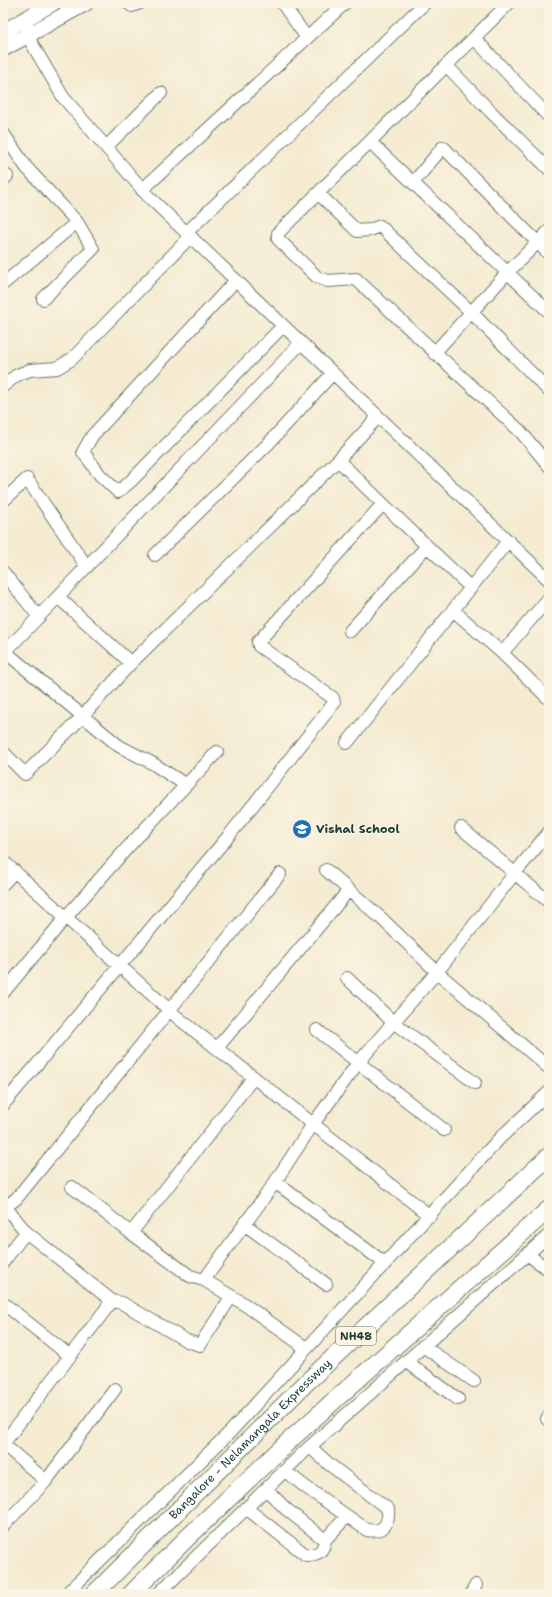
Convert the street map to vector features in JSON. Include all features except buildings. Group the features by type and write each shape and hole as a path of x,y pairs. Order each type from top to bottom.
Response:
{"highway":[{"name":"Bangalore - Nelamangala Expressway","path":"94,1594 307,1382 549,1156"},
{"name":"Bangalore - Nelamangala Expressway","path":"131,1594 186,1539 297,1434 549,1209"}],"main road":[{"path":"3,32 53,3"},
{"path":"3,49 86,3"}],"street":[{"path":"128,3 132,6 140,3"},
{"path":"282,3 307,38"},
{"path":"142,190 345,3"},
{"path":"3,386 17,375 30,370 57,368 72,359 188,235 425,3"},
{"path":"509,3 278,233 278,239 317,277 328,282 356,279 434,353 521,432 549,466"},
{"path":"25,19 32,42 63,97 142,190 549,580"},
{"path":"474,38 549,117"},
{"path":"446,65 549,169"},
{"path":"106,147 161,93"},
{"path":"3,133 26,167 76,222 93,249 42,299"},
{"path":"370,142 549,312"},
{"path":"413,183 442,147 549,254"},
{"path":"318,193 357,232 370,230 380,226 471,312 549,391"},
{"path":"3,284 76,222"},
{"path":"434,353 508,272 549,231"},
{"path":"236,280 92,436 84,452 100,475 118,492 284,326"},
{"path":"186,785 152,763 119,746 4,652 301,343"},
{"path":"154,555 268,444 333,374"},
{"path":"3,752 25,774 131,664 338,460 378,417"},
{"path":"338,460 471,588"},
{"path":"3,501 27,479 87,567"},
{"path":"3,1105 231,833 334,703 333,698 259,646 258,642 381,506 381,502"},
{"path":"347,743 508,541"},
{"path":"350,631 427,546"},
{"path":"3,572 39,617"},
{"path":"58,597 131,664"},
{"path":"502,653 549,598"},
{"path":"453,610 502,653 549,699"},
{"path":"3,993 66,917 128,847 217,752"},
{"path":"461,828 549,902"},
{"path":"204,1280 275,1182 313,1124 358,1063 436,972 549,832"},
{"path":"3,861 169,1009 430,1216"},
{"path":"326,870 382,919 436,972 549,1068"},
{"path":"3,884 15,871"},
{"path":"231,1297 200,1345 187,1341 122,1303 112,1301 26,1232 4,1206 16,1199 280,874"},
{"path":"217,1048 349,890"},
{"path":"347,978 393,1022 475,1083"},
{"path":"317,1030 444,1130"},
{"path":"131,1233 254,1077"},
{"path":"66,1594 231,1431 282,1378 306,1348 386,1264 500,1138 549,1092"},
{"path":"275,1182 386,1264"},
{"path":"72,1187 190,1276 204,1280 241,1302 306,1348"},
{"path":"244,1224 326,1284"},
{"path":"3,1262 26,1232"},
{"path":"158,1594 310,1447 549,1235"},
{"path":"527,1254 549,1270"},
{"path":"46,1481 3,1444 112,1301"},
{"path":"3,1302 70,1356"},
{"path":"423,1346 474,1381"},
{"path":"406,1361 458,1399"},
{"path":"3,1526 46,1481 114,1388"},
{"path":"549,1416 547,1419 549,1420"},
{"path":"285,1471 368,1530 376,1532 384,1527 388,1518 388,1509 330,1465 310,1447"},
{"path":"266,1489 286,1509 325,1540"},
{"path":"246,1508 306,1555 314,1555 320,1552 324,1547 325,1540 347,1516"}],"place":[{"name":"Vishal School","path":"302,829"}]}
